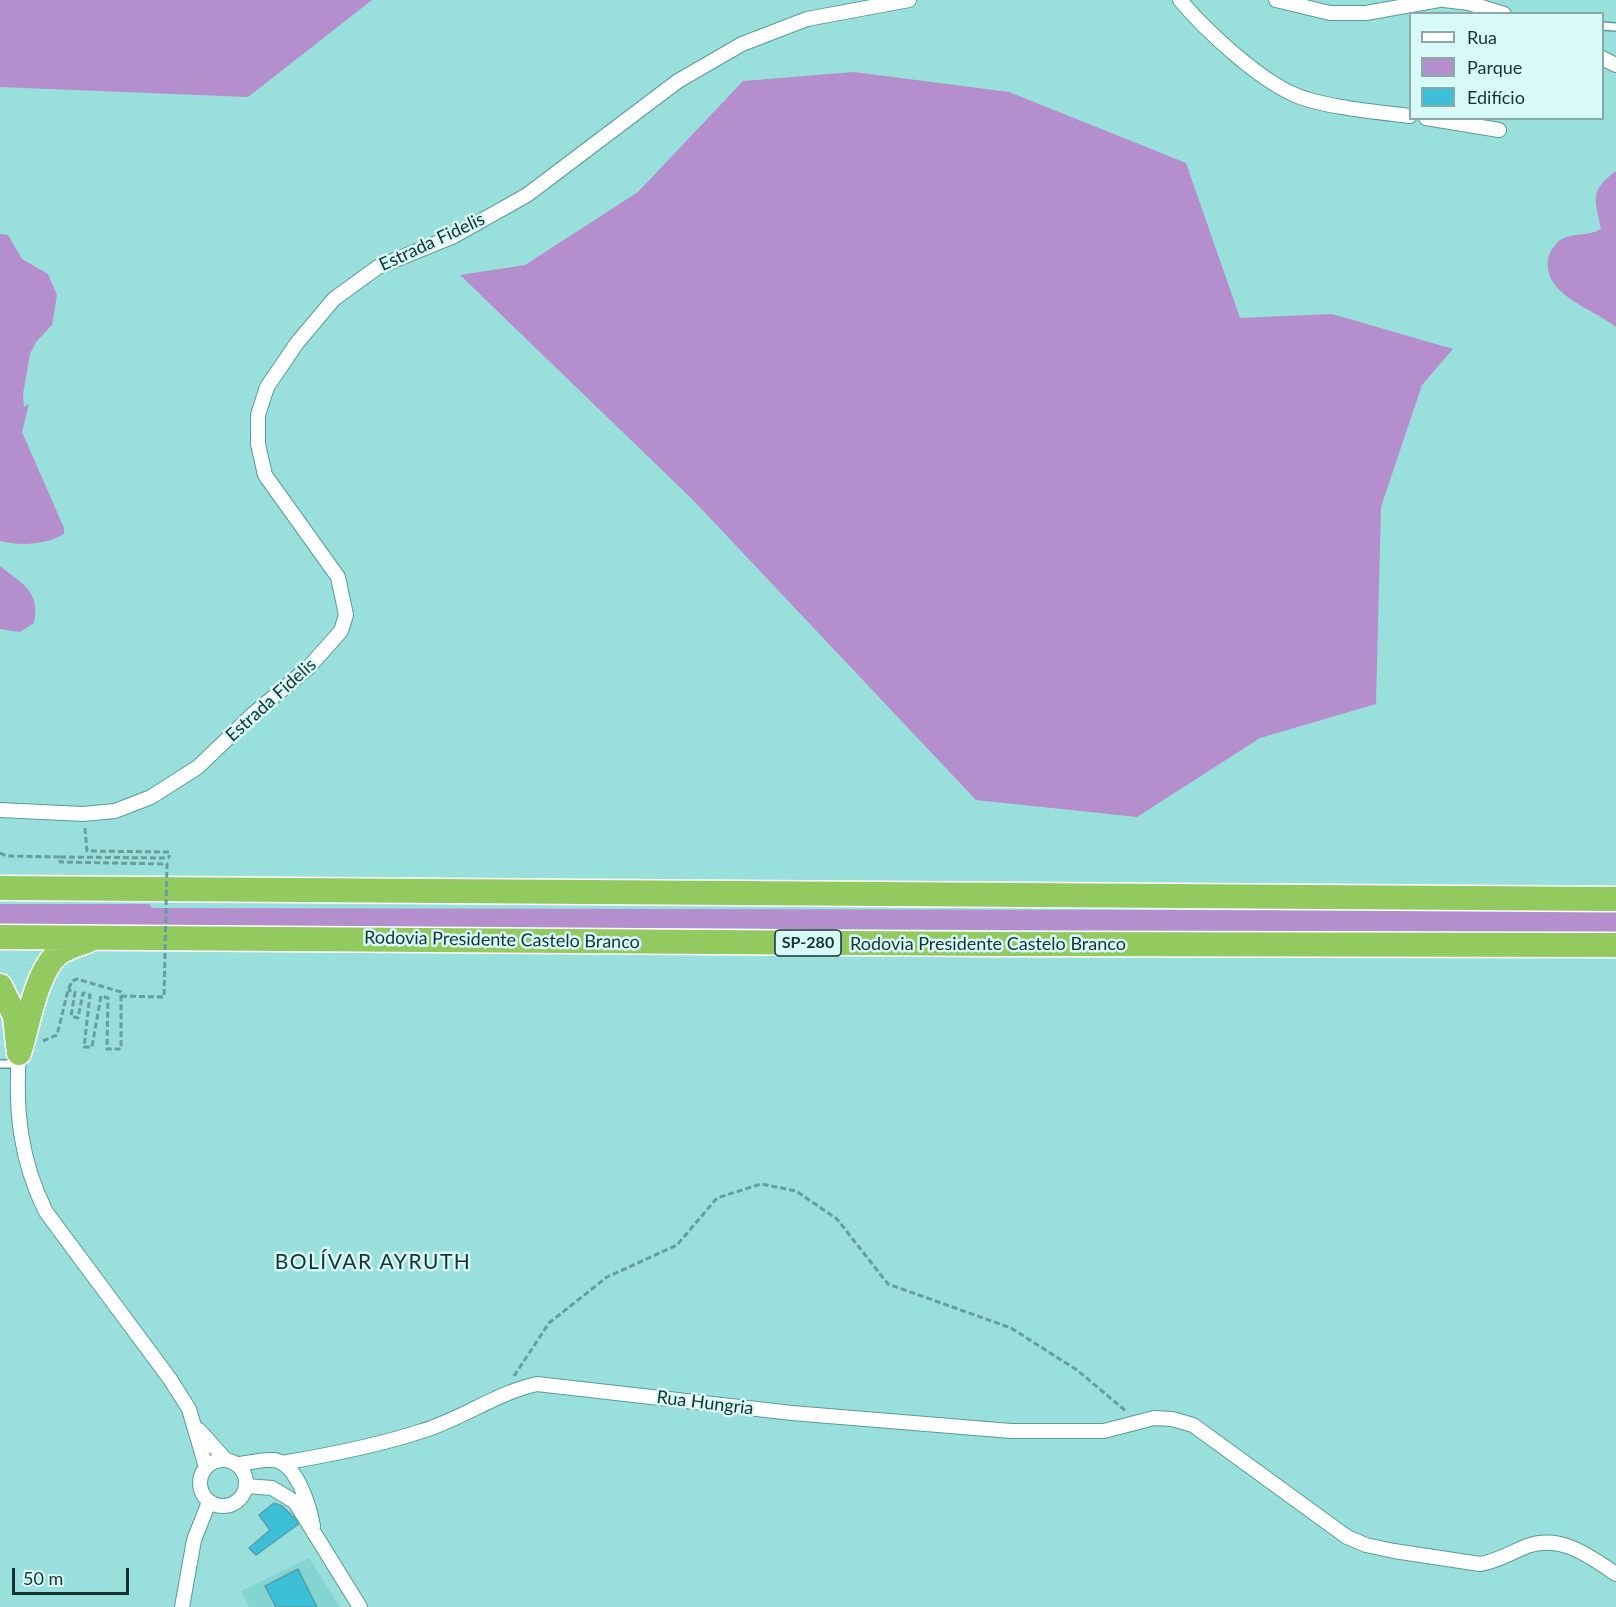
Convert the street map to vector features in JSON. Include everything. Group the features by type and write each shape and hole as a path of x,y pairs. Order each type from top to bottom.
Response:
{"highway":[{"path":"0,872 36,888"},
{"path":"0,888 1616,899"},
{"path":"13,1060 43,974 50,962 66,949 98,936"},
{"name":"Rodovia Presidente Castelo Branco","path":"0,937 994,944 1616,945"},
{"path":"0,986 15,1016 13,1060"}],"street":[{"name":"Estrada Fidelis","path":"0,810 83,814 116,811 172,786 198,767 252,714 308,668 341,631 346,615 338,577 265,475 258,444 258,416 267,387 297,343 334,299 378,267 454,236 527,195 678,81 742,44 807,19 909,0"},
{"path":"1180,0 1207,31 1293,94 1347,107 1409,116"},
{"path":"1275,0 1330,13 1366,13 1439,0"},
{"path":"1444,0 1468,3 1497,12"},
{"path":"1438,120 1499,130"},
{"path":"13,1060 19,1134 33,1186 46,1212 170,1379 189,1409 196,1426 206,1467 200,1481 203,1496 216,1505 232,1504 238,1500 246,1486 242,1468 231,1461 196,1426"},
{"name":"Rua Hungria","path":"231,1461 274,1460 282,1463 330,1455 422,1431 502,1395 537,1384 563,1385 792,1413 1011,1431 1096,1431 1154,1418 1193,1425 1329,1526 1366,1545 1480,1564 1496,1562 1525,1547 1549,1540 1587,1555 1616,1574"},
{"path":"206,1467 231,1461"},
{"path":"282,1463 295,1475 303,1492 315,1534"},
{"path":"246,1486 272,1488 295,1502 360,1607"},
{"path":"182,1607 194,1540 209,1502"}],"path":[{"path":"0,853 7,856 169,858 169,852 87,851 83,814"},
{"path":"60,857 60,862 167,864 164,997 121,996"},
{"path":"13,1060 57,1035 68,990 72,981 77,979 121,992 121,1049 107,1049 108,998 101,996 92,1047 84,1047 90,994 82,993 78,1018 71,1016 75,992 68,990"},
{"path":"502,1395 549,1323 607,1277 677,1245 717,1198 761,1184 796,1191 837,1219 888,1284 1011,1328 1077,1370 1140,1422"}],"shaded area":[{"path":"309,1558 340,1607 249,1607 241,1591"}],"green space":[{"path":"0,0 372,0 248,97 0,87"},
{"path":"854,72 1009,92 1186,163 1240,318 1332,314 1453,349 1422,385 1381,507 1376,704 1260,738 1137,817 976,800 692,499 460,275 525,265 638,192 743,81"},
{"path":"1616,171 1616,327 1561,291 1553,282 1548,259 1552,249 1560,240 1601,229 1596,196 1601,184"},
{"path":"0,234 8,235 22,259 48,274 57,295 52,325 36,342 30,354 23,394 24,407 29,404 22,432 64,528 64,534 33,544 0,541"},
{"path":"0,566 28,589 35,603 34,623 20,632 0,629"},
{"path":"0,904 149,904 152,908 1616,911 1616,933 0,925"}],"building":[{"path":"274,1503 282,1506 300,1523 256,1555 249,1548 270,1530 259,1515"},
{"path":"298,1569 317,1607 276,1607 265,1586"}],"district":[{"name":"BOLÍVAR AYRUTH","path":"373,1262"}]}
